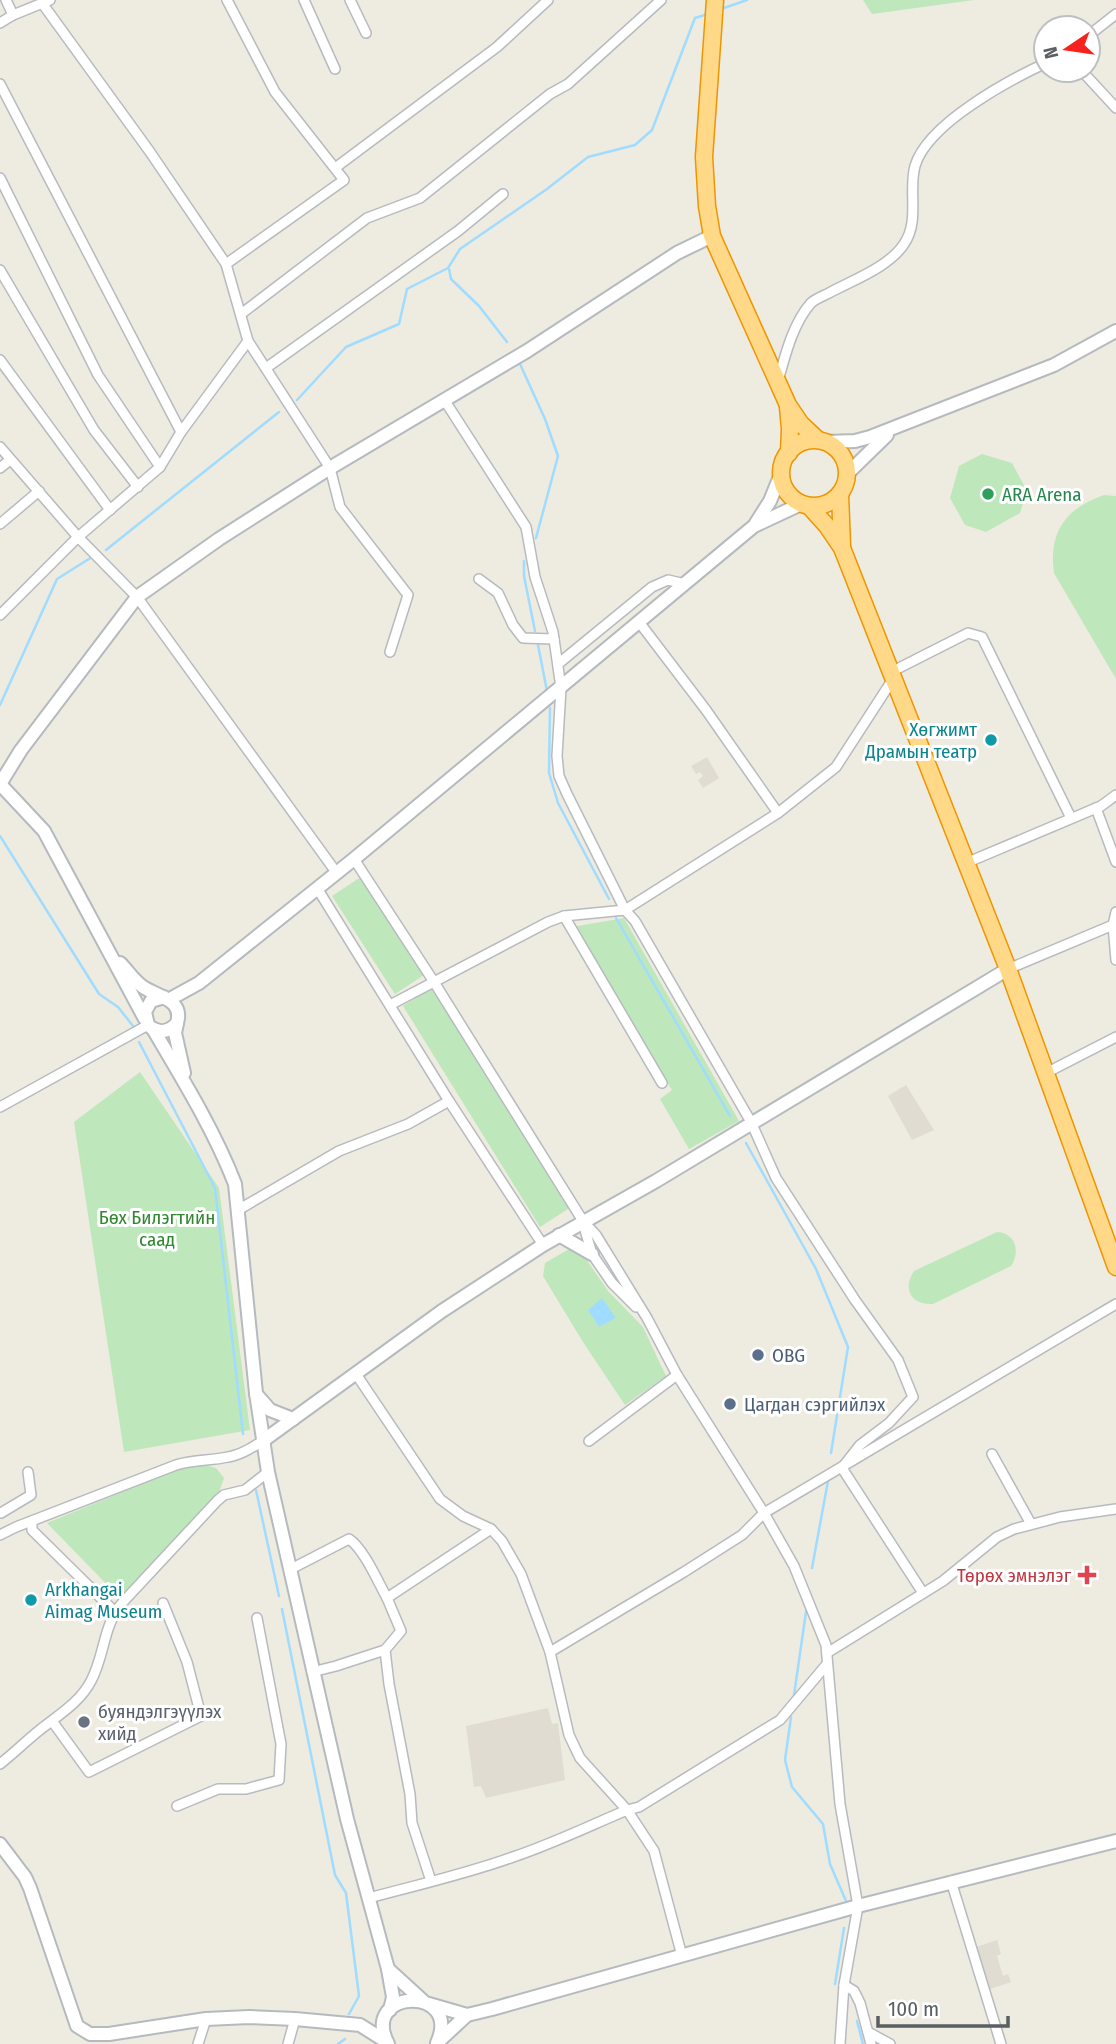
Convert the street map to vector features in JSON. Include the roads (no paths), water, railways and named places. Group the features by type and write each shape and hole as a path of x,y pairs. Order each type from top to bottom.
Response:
{"highway":[{"path":"715,1 704,157 712,236 788,405 801,424 842,454 847,474 846,484 831,502 820,506 805,505"},
{"path":"788,405 789,453"},
{"path":"822,441 797,445 789,453 781,474 787,492 827,526 842,548 1008,969 1116,1267"},
{"path":"840,494 842,548"}],"street":[{"path":"6,0 13,15"},
{"path":"226,264 344,180 275,92 227,0"},
{"path":"304,0 335,69"},
{"path":"350,0 366,33"},
{"path":"335,169 497,47 548,0"},
{"path":"241,314 367,218 420,198 550,94 568,84 660,0"},
{"path":"0,23 46,1 226,264 248,341 330,468 340,507 408,595 390,652"},
{"path":"1102,25 1116,14"},
{"path":"778,383 795,330 812,302 885,262 904,244 912,224 915,165 927,144 944,126 1001,84 1032,70"},
{"path":"0,84 181,432"},
{"path":"1094,84 1116,108"},
{"path":"0,178 98,375 160,467"},
{"path":"266,368 458,231 503,194"},
{"path":"388,2043 384,2032 393,1997 388,1969 347,1819 268,1472 256,1393 235,1184 224,1156 189,1090 149,1025 44,831 0,784 20,750 137,597 330,468 527,351 677,253 712,236"},
{"path":"0,270 94,430 138,487"},
{"path":"822,441 855,441 898,426 1054,365 1116,331"},
{"path":"0,615 79,537 160,467 181,432 248,341"},
{"path":"0,360 110,510"},
{"path":"445,401 526,527 535,578 554,639 558,664 561,688 557,756 559,776 625,910 635,922 751,1122 776,1178 855,1300 898,1360 913,1397 889,1423 860,1445 842,1468"},
{"path":"847,474 898,426"},
{"path":"0,447 79,537 137,597 336,872"},
{"path":"0,468 10,460"},
{"path":"149,1025 145,1012 151,1001 167,998 199,984 354,859 754,526 770,501 781,474"},
{"path":"0,524 39,491"},
{"path":"754,526 805,505"},
{"path":"480,579 498,593 513,625 523,638 554,639"},
{"path":"558,664 652,587 668,580 685,584"},
{"path":"639,622 706,710 778,813"},
{"path":"390,1005 564,916 625,910 778,813 836,767 892,676 968,633 982,637 1071,818"},
{"path":"966,863 1096,808 1116,794"},
{"path":"1096,808 1116,862"},
{"path":"354,859 583,1221 596,1235 647,1318 677,1375 764,1513 808,1597 826,1645 840,1804 858,1906 844,1985 840,2044"},
{"path":"317,888 449,1101 543,1245"},
{"path":"1116,912 1113,925 1116,960"},
{"path":"564,916 662,1083"},
{"path":"0,1535 184,1462 229,1457 248,1450 442,1311 559,1235 656,1181 1008,969 1113,925"},
{"path":"110,953 141,986 167,998 178,1010 175,1032 189,1090"},
{"path":"0,1107 149,1025 166,1031 178,1019 199,984"},
{"path":"1046,1073 1116,1037"},
{"path":"238,1210 339,1151 408,1125 449,1101"},
{"path":"583,1221 592,1254 612,1283 647,1318"},
{"path":"559,1235 592,1254"},
{"path":"550,1652 696,1565 742,1535 764,1513 1116,1304"},
{"path":"356,1374 440,1499 463,1517 491,1529 502,1541 521,1574 550,1652 569,1735 580,1758 627,1810 654,1851 682,1956"},
{"path":"589,1441 677,1375"},
{"path":"256,1393 270,1410 293,1419"},
{"path":"992,1454 1031,1524"},
{"path":"842,1468 923,1593"},
{"path":"16,1527 1,1512 31,1495 28,1472"},
{"path":"0,1765 81,1698 99,1664 114,1611 217,1500 224,1495 244,1490 268,1472"},
{"path":"827,1653 943,1581 997,1537 1031,1524 1116,1509"},
{"path":"32,1521 32,1530 114,1611"},
{"path":"387,1598 491,1529"},
{"path":"289,1570 349,1539 353,1541 387,1598 401,1631 385,1650 312,1672"},
{"path":"52,1721 89,1772 201,1716 187,1662 163,1603"},
{"path":"177,1806 218,1789 246,1789 279,1780 281,1744 257,1618"},
{"path":"385,1650 410,1794 412,1823 431,1881"},
{"path":"369,1898 516,1857 639,1807 780,1720 827,1664"},
{"path":"437,2043 467,2015 951,1881 1116,1841"},
{"path":"0,1844 25,1877 77,2026 90,2039 206,2019 249,2017 360,2025 388,2043"},
{"path":"951,1881 1001,2044"},
{"path":"388,1969 440,2019 441,2031 437,2043"},
{"path":"844,1985 854,1991 860,2003 871,2044"},
{"path":"360,2025 388,2013 405,2000 467,2015"},
{"path":"198,2044 206,2019"},
{"path":"288,2044 295,2019"},
{"path":"868,2032 890,2044"}],"water":[{"path":"602,1298 616,1318 599,1327 588,1310"}],"waterway":[{"path":"721,9 747,0"},
{"path":"297,400 346,347 399,324 407,289 448,268 460,249 588,157 635,145 652,130 695,18 708,14"},
{"path":"449,269 451,279 479,306 507,342"},
{"path":"520,364 545,419 558,456 536,538"},
{"path":"106,550 279,412"},
{"path":"0,705 57,579 92,557"},
{"path":"524,561 524,576 535,631"},
{"path":"538,645 547,691"},
{"path":"550,708 549,773 558,803 609,899"},
{"path":"0,836 99,994 118,1007 133,1026"},
{"path":"616,918 730,1116"},
{"path":"139,1042 215,1188 243,1434"},
{"path":"746,1143 816,1269 848,1347 831,1453"},
{"path":"812,1568 828,1481"},
{"path":"256,1490 279,1596"},
{"path":"794,1695 807,1605"},
{"path":"282,1609 335,1875 346,1893 359,1996 349,2014"},
{"path":"791,1717 785,1760 792,1787 823,1824 830,1864 846,1901"},
{"path":"835,1984 844,1928"},
{"path":"857,2021 863,2044"},
{"path":"338,2044 345,2039"}],"place":[{"name":"ARA Arena","path":"988,494"},
{"name":"Хөгжимт Драмын театр","path":"991,740"},
{"name":"OBG","path":"758,1355"},
{"name":"Цагдан сэргийлэх","path":"730,1404"},
{"name":"Төрөх эмнэлэг","path":"1087,1575"},
{"name":"Arkhangai Aimag Museum","path":"31,1600"},
{"name":"буяндэлгэүүлэх хийд","path":"84,1722"}],"park label":[{"name":"Бөх Билэгтийн саад","path":"157,1228"}]}
